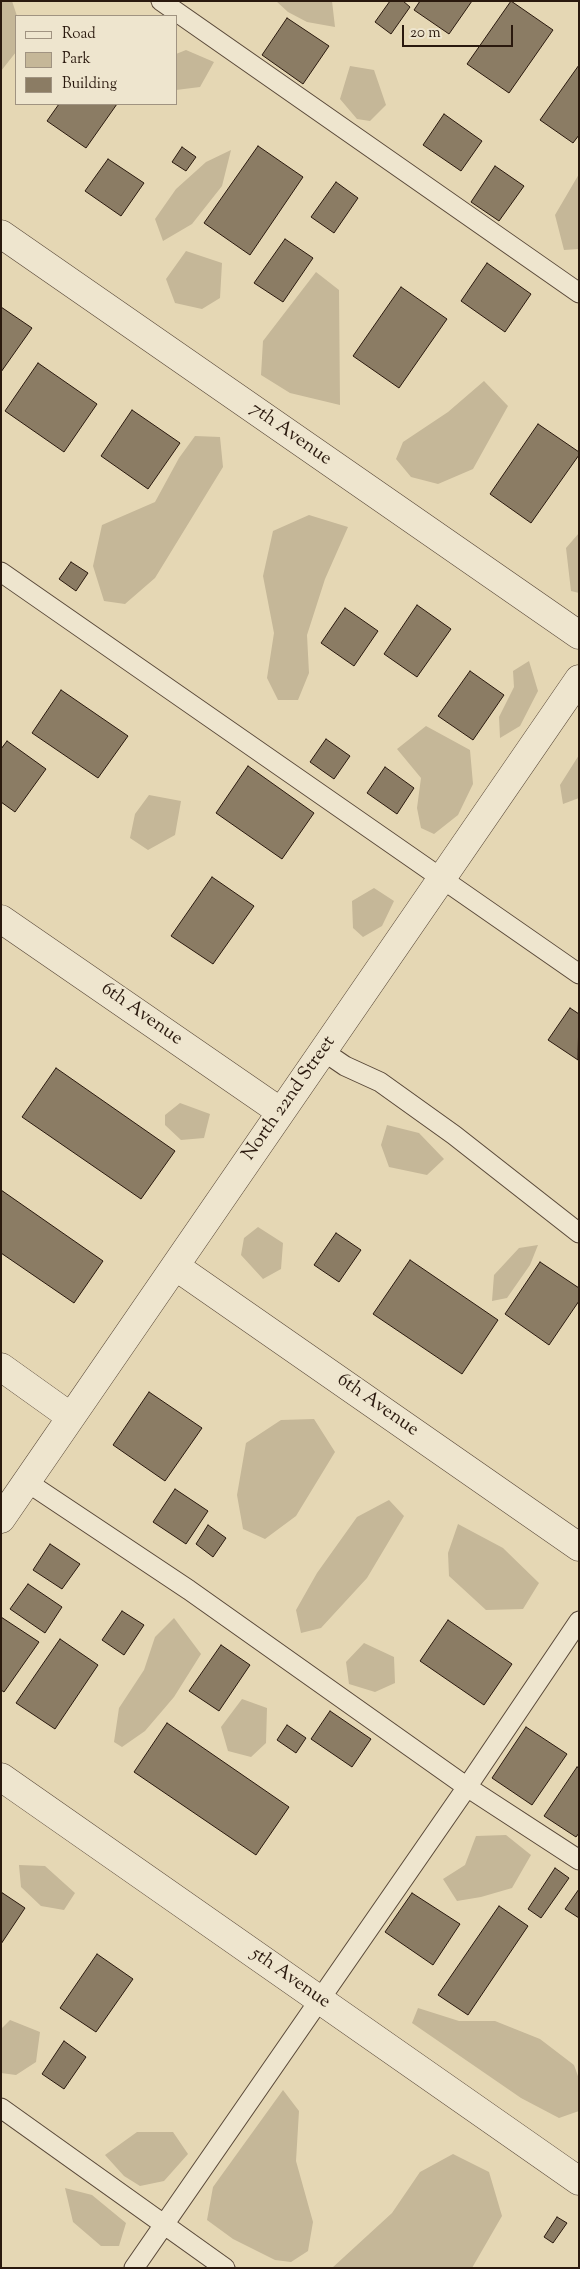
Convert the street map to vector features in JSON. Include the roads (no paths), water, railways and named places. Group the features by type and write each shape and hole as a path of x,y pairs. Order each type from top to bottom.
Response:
{"street":[{"name":"7th Avenue","path":"1,234 579,635"},
{"name":"North 22nd Street","path":"1,1519 579,679"},
{"name":"6th Avenue","path":"1,918 281,1112"},
{"name":"6th Avenue","path":"175,1266 579,1547"},
{"path":"1,1367 71,1416"},
{"name":"5th Avenue","path":"1,1777 579,2181"}],"lane":[{"path":"162,1 579,293"},
{"path":"1,572 579,974"},
{"path":"323,1051 345,1066 380,1082 454,1136 579,1233"},
{"path":"27,1482 189,1590 467,1787 579,1860"},
{"path":"134,2268 467,1787 579,1621"},
{"path":"1,2108 225,2268"}]}
